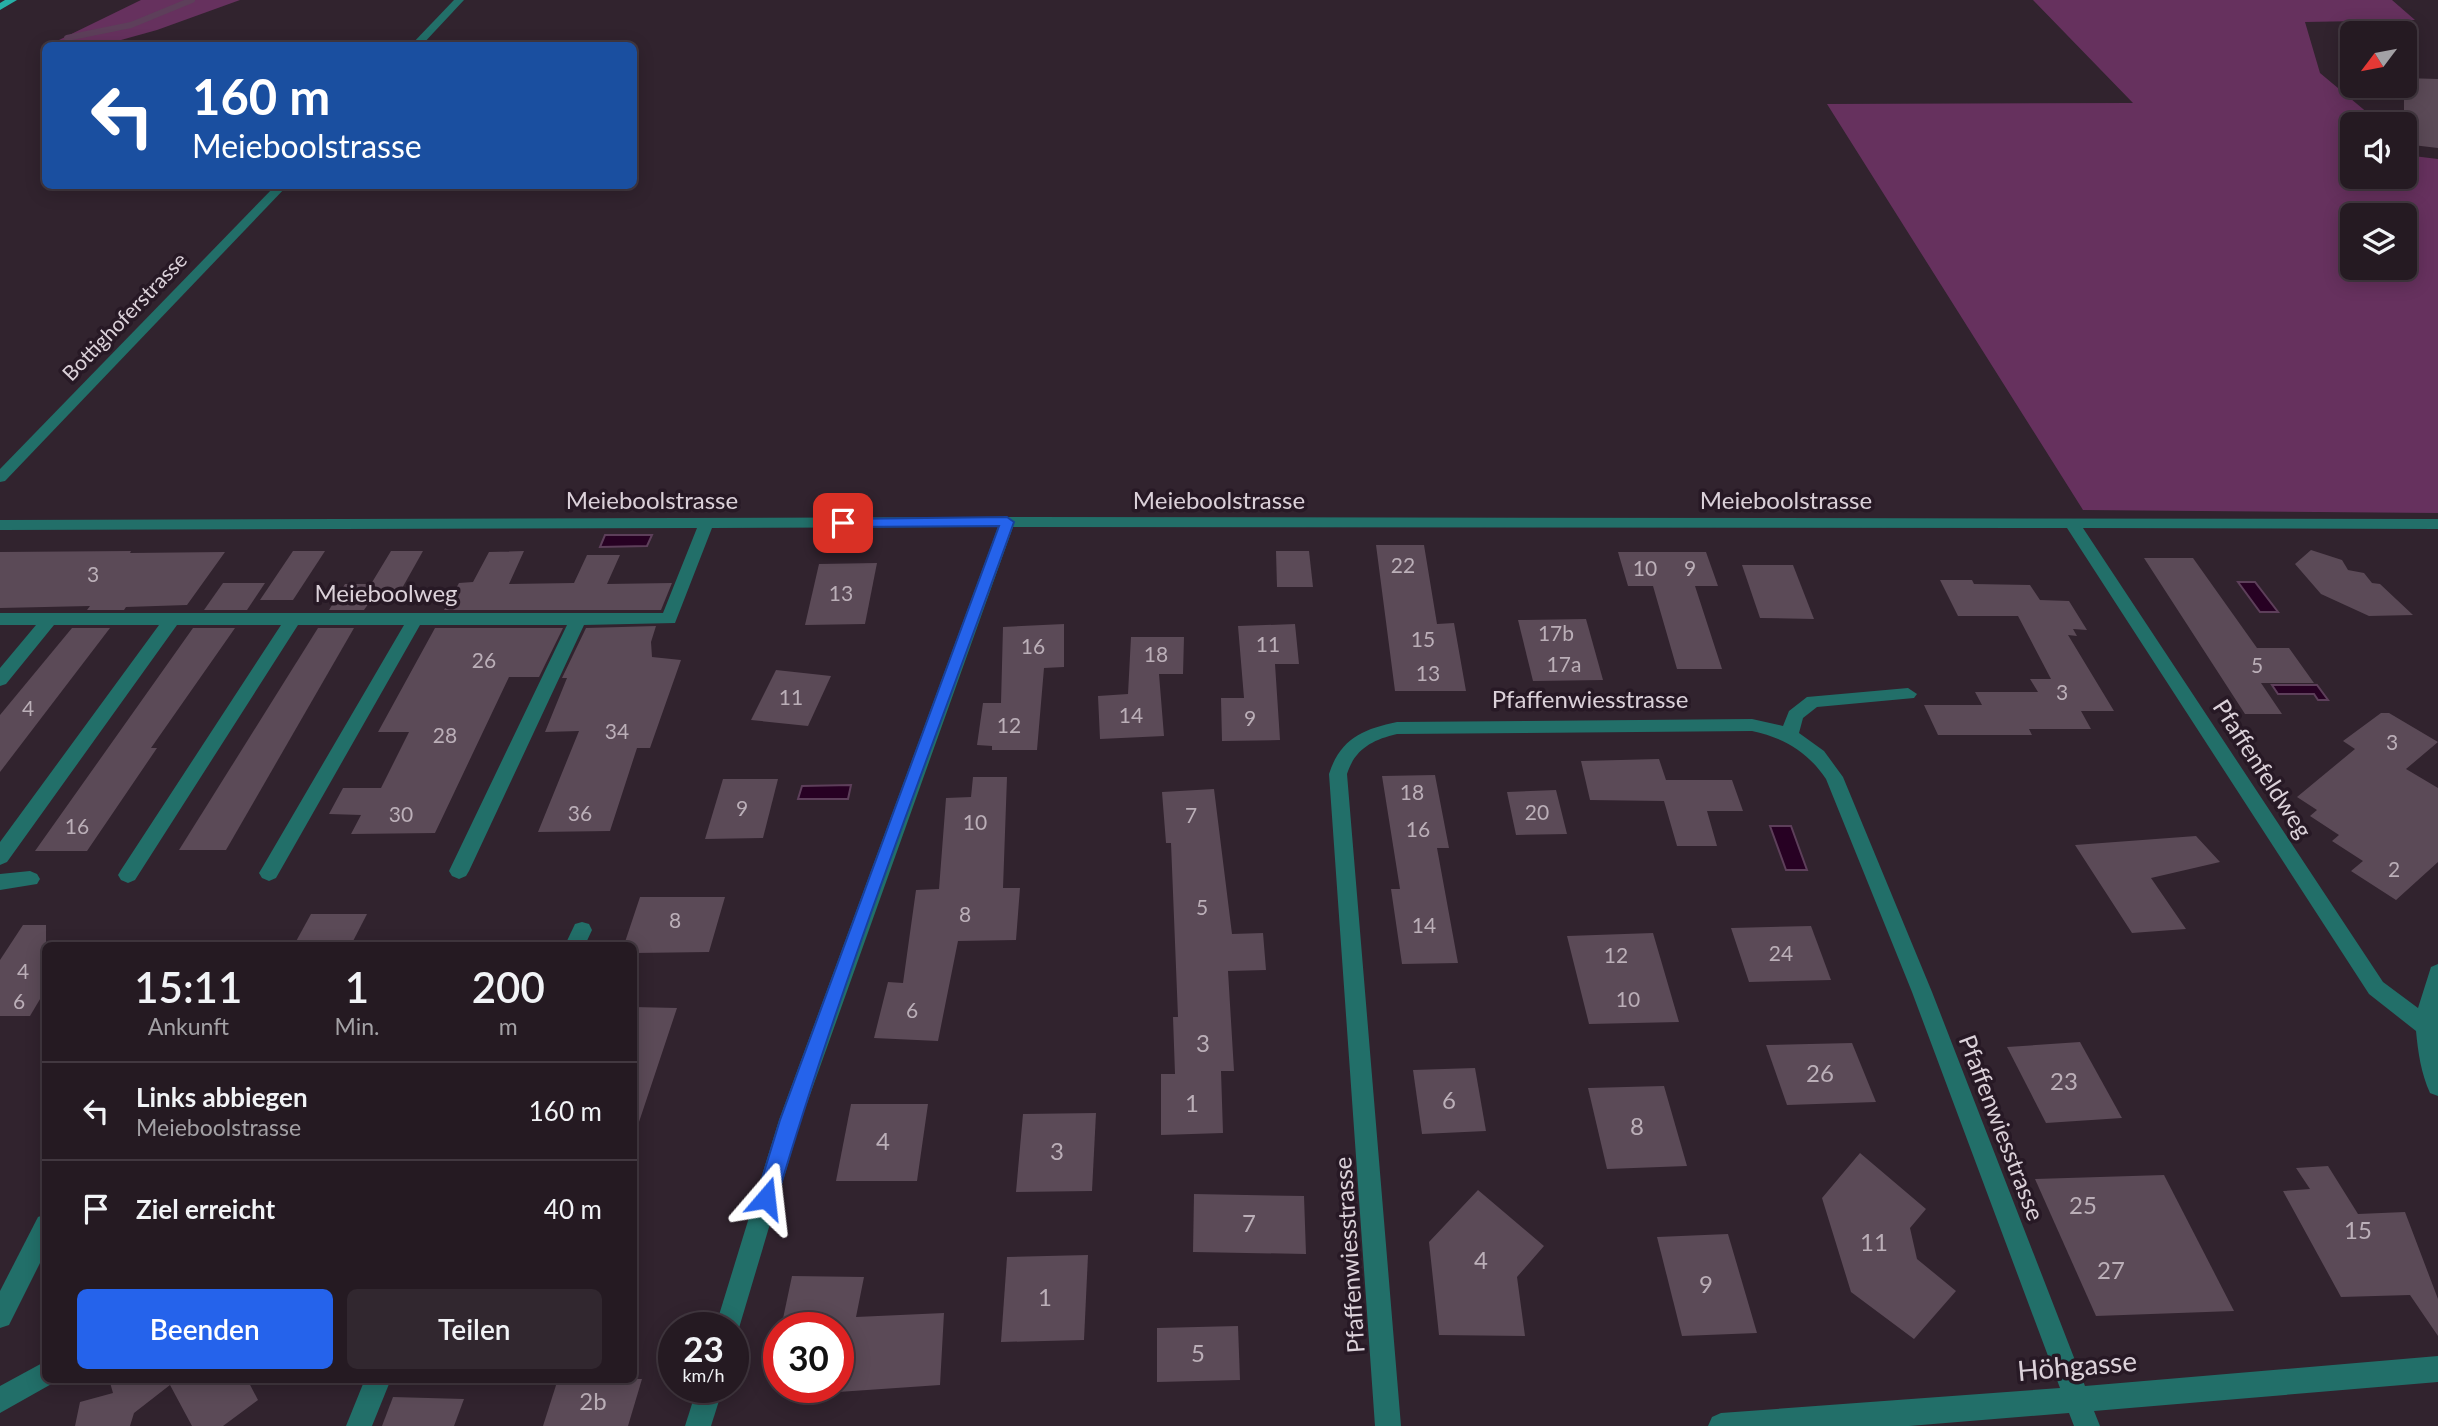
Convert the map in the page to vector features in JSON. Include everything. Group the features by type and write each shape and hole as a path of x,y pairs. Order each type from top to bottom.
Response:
{"main road":[{"path":"0,7 12,0"}],"street":[{"path":"419,42 459,0"},
{"name":"Bottighoferstrasse","path":"0,478 278,189"},
{"path":"732,1312 790,1120 1007,522"},
{"name":"Meieboolstrasse","path":"0,525 1007,522 2438,524"},
{"name":"Meieboolweg","path":"0,619 669,619 706,524"},
{"name":"Pfaffenfeldweg","path":"2072,524 2376,988 2426,1026"},
{"path":"128,875 294,618"},
{"path":"269,873 416,618"},
{"path":"0,680 50,619"},
{"path":"0,857 172,619"},
{"path":"459,871 578,619"},
{"path":"1790,734 1795,715 1813,701 1908,694"},
{"name":"Pfaffenwiesstrasse","path":"1388,1426 1338,774 1348,749 1370,734 1397,728 1752,725 1790,734 1807,744 1823,759 1834,777 1922,992 2087,1426"},
{"path":"0,882 30,879"},
{"path":"2438,973 2431,986 2426,1026 2431,1068 2438,1086"},
{"path":"0,1316 42,1233"},
{"name":"Höhgasse","path":"1721,1426 1883,1416 2076,1397 2438,1369"},
{"path":"0,1400 42,1375"},
{"path":"359,1426 376,1383"},
{"path":"698,1426 705,1403"}],"shaded area":[{"path":"141,0 240,0 157,30 114,42 57,42"},
{"path":"2033,0 2392,0 2415,20 2305,22 2320,73 2340,90 2340,98 2350,98 2367,112 2340,112 2340,189 2417,189 2417,156 2438,159 2438,513 2083,510 1827,104 2133,103"},
{"path":"605,535 652,535 647,546 600,547"},
{"path":"2238,582 2255,582 2278,612 2260,612"},
{"path":"2272,685 2317,685 2328,700 2318,700 2314,694 2278,694"},
{"path":"851,785 848,799 798,799 802,786"},
{"path":"1770,826 1791,826 1807,870 1786,870"}],"building":[{"path":"2417,78 2438,79 2438,148 2417,146 2417,112 2404,112 2404,98 2417,98"},
{"path":"1376,545 1424,545 1437,624 1454,623 1466,691 1395,691"},
{"path":"2311,550 2342,560 2348,570 2364,573 2372,583 2380,584 2413,615 2369,616 2321,594 2295,564"},
{"path":"131,551 130,553 225,552 187,605 126,607 124,610 87,610 90,606 0,608 0,552"},
{"path":"293,551 325,551 293,600 260,600"},
{"path":"391,551 423,551 396,599 371,600 364,610 329,610 345,584 371,584"},
{"path":"524,551 509,584 574,583 587,555 620,555 607,584 672,583 661,610 444,610 459,583 473,582 489,552"},
{"path":"1276,551 1309,551 1313,587 1277,587"},
{"path":"1618,552 1706,552 1718,586 1695,586 1722,669 1677,669 1653,586 1628,586"},
{"path":"2144,558 2193,558 2257,648 2289,648 2314,683 2261,683 2282,714 2245,714"},
{"path":"877,563 865,624 805,625 819,564"},
{"path":"1742,565 1793,565 1814,619 1760,618"},
{"path":"1940,580 1972,580 1974,584 2030,585 2040,600 2069,601 2087,630 2073,629 2077,636 2068,635 2114,711 2081,711 2091,729 2029,729 2032,735 1938,735 1924,705 1982,705 1975,692 2038,692 2030,679 2051,679 2018,616 1958,616"},
{"path":"223,583 265,583 247,610 204,610"},
{"path":"1586,619 1603,680 1533,681 1518,620"},
{"path":"1064,624 1064,667 1044,668 1037,750 992,750 992,746 977,745 983,703 1001,703 1003,627"},
{"path":"1295,624 1299,664 1275,664 1280,740 1222,741 1221,698 1244,698 1238,626"},
{"path":"656,626 651,642 652,657 681,660 650,748 637,748 610,831 538,832 579,731 545,732 567,678 562,678 586,628"},
{"path":"72,628 110,628 0,772 0,715"},
{"path":"193,628 235,628 151,748 157,748 87,851 35,851"},
{"path":"318,628 354,628 226,850 179,850"},
{"path":"435,628 563,628 539,677 509,677 435,833 351,834 361,815 329,814 343,788 381,788 409,732 378,732"},
{"path":"1131,637 1184,637 1183,674 1159,674 1164,736 1100,739 1098,696 1128,694"},
{"path":"776,670 831,676 808,726 751,720"},
{"path":"2381,713 2389,713 2438,742 2406,769 2438,788 2438,862 2396,900 2351,871 2363,861 2332,841 2339,835 2310,816 2317,810 2297,797 2355,749 2343,741"},
{"path":"1659,759 1666,780 1732,780 1743,811 1707,811 1717,846 1677,846 1664,801 1590,800 1581,761"},
{"path":"1435,775 1449,848 1437,848 1458,963 1402,964 1391,889 1400,889 1382,776"},
{"path":"973,777 1007,777 1003,888 1020,888 1016,940 958,941 938,1041 874,1038 888,982 903,983 916,890 939,889 946,798 971,797"},
{"path":"723,779 778,779 763,838 705,839"},
{"path":"1214,789 1232,934 1263,933 1266,970 1228,971 1234,1071 1221,1071 1223,1133 1161,1135 1161,1074 1175,1074 1173,1017 1178,1017 1171,843 1166,843 1162,792"},
{"path":"1556,790 1567,834 1516,835 1507,792"},
{"path":"2196,836 2220,862 2151,878 2186,929 2132,933 2075,845"},
{"path":"640,897 725,897 709,952 637,953 637,942 625,942"},
{"path":"311,914 367,914 353,942 296,942"},
{"path":"23,925 46,925 46,942 42,942 42,996 30,1016 0,1016 0,960"},
{"path":"1811,926 1831,980 1749,982 1731,928"},
{"path":"1653,933 1679,1022 1589,1024 1567,936"},
{"path":"637,1007 677,1008 639,1122"},
{"path":"2080,1042 2122,1118 2046,1123 2007,1047"},
{"path":"1852,1043 1876,1102 1787,1105 1766,1045"},
{"path":"1475,1068 1486,1131 1422,1134 1413,1070"},
{"path":"1664,1086 1687,1166 1607,1169 1588,1088"},
{"path":"851,1104 928,1104 917,1181 836,1181"},
{"path":"1096,1113 1092,1191 1016,1192 1023,1114"},
{"path":"1860,1153 1926,1209 1910,1228 1917,1259 1956,1291 1914,1339 1851,1292 1822,1198"},
{"path":"2328,1166 2358,1214 2405,1212 2438,1299 2438,1336 2410,1295 2341,1297 2283,1191 2310,1189 2296,1168"},
{"path":"2164,1175 2234,1311 2096,1316 2035,1179"},
{"path":"1478,1190 1544,1246 1517,1277 1525,1336 1439,1335 1429,1242"},
{"path":"1194,1194 1304,1196 1306,1254 1193,1252"},
{"path":"1728,1234 1757,1333 1682,1336 1657,1237"},
{"path":"1088,1255 1084,1340 1001,1342 1007,1257"},
{"path":"792,1276 864,1277 856,1317 944,1313 940,1385 854,1391 854,1312 784,1312"},
{"path":"1238,1326 1240,1380 1157,1382 1157,1328"},
{"path":"637,1379 642,1379 628,1426 543,1426 557,1383 637,1383"},
{"path":"110,1383 249,1383 258,1400 223,1426 192,1426 170,1385 134,1413 130,1426 75,1426 80,1402 113,1393"},
{"path":"393,1397 464,1399 454,1426 382,1426"}],"waterway":[{"path":"67,38 131,25 192,0"}],"route":[{"path":"766,1198 790,1120 881,864 965,643 1007,522 843,523"}]}
